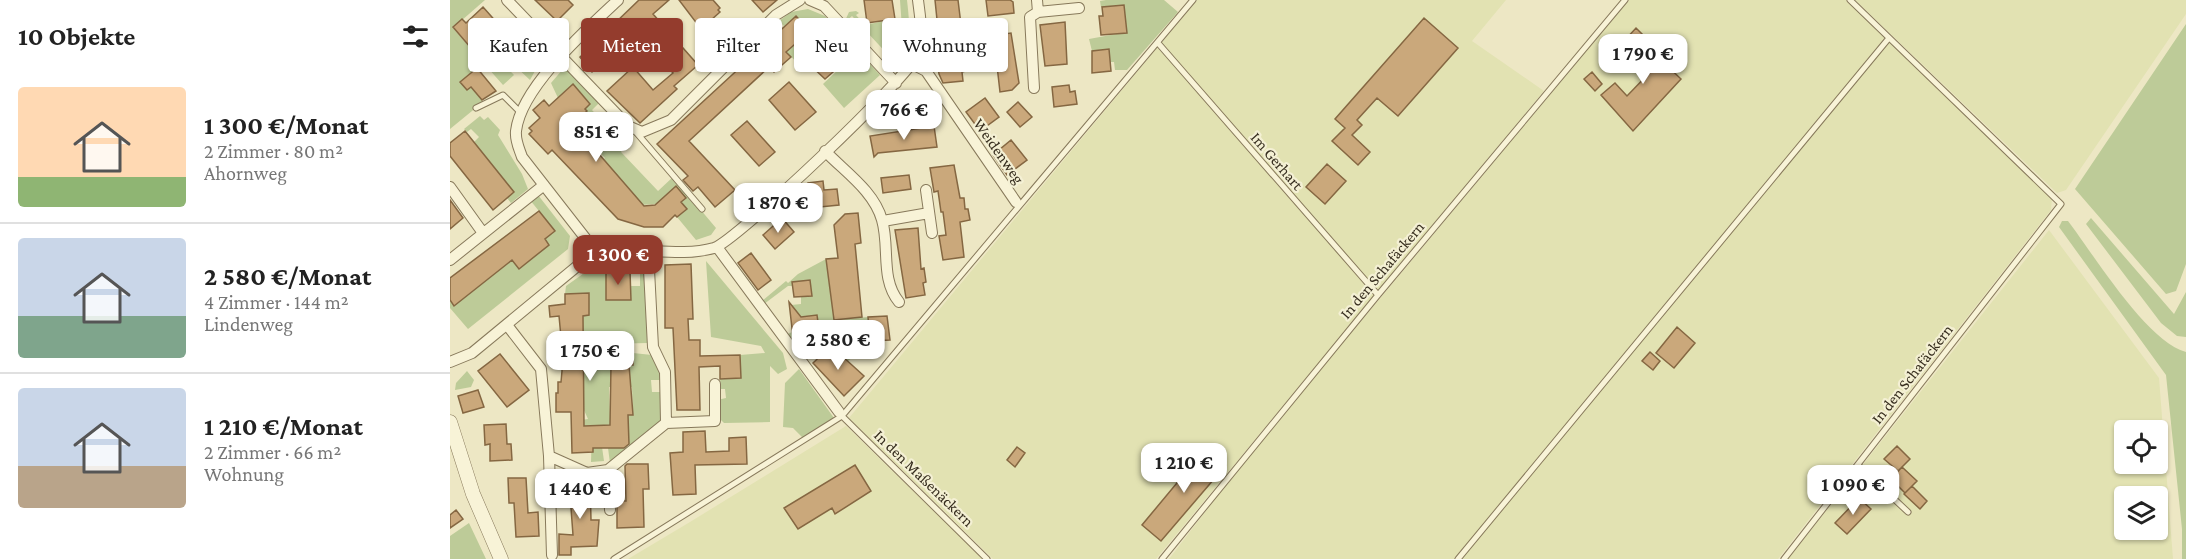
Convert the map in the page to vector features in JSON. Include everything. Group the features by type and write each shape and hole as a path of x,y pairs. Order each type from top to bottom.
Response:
{"street":[{"path":"507,0 525,18"},
{"path":"569,46 618,0"},
{"path":"569,63 628,126 634,130 650,130 670,120 776,15 800,0"},
{"path":"810,0 824,6 896,83"},
{"path":"918,0 919,18"},
{"path":"1037,0 1038,12"},
{"path":"1034,87 1030,17 1038,12 1079,8"},
{"path":"549,72 522,114 516,129 516,142 522,158 586,238 592,254"},
{"path":"450,362 472,353 592,254 611,249 700,251 717,247 741,230 825,152 905,72"},
{"name":"Weidenweg","path":"927,72 1016,202"},
{"path":"825,152 863,188 883,221 889,284 899,302"},
{"path":"450,260 544,185"},
{"path":"450,187 483,233"},
{"path":"926,190 933,233"},
{"path":"883,221 929,213"},
{"path":"717,247 840,414"},
{"path":"648,250 653,347 665,372 666,423"},
{"path":"507,325 541,369 549,456 552,555"},
{"path":"549,456 587,473 608,470 666,423 718,423 715,384"},
{"path":"450,422 473,494 501,559"},
{"path":"608,470 610,510"}],"lane":[{"path":"614,559 840,414 1193,0"},
{"name":"In den Schafäckern","path":"1162,559 1378,295 1625,0"},
{"path":"1458,559 1889,38 1850,0"},
{"name":"In den Schafäckern","path":"1784,559 2061,204 1889,38"},
{"name":"Im Gerhart","path":"1158,43 1378,295"},
{"path":"476,108 503,95 522,114"},
{"path":"634,130 702,209"},
{"name":"In den Maßenäckern","path":"840,414 987,559"},
{"path":"1858,465 1908,512"}],"green space":[{"path":"450,0 485,0 453,28 468,46 468,72 472,72 460,82 467,90 471,87 483,102 450,129"},
{"path":"900,0 907,0 909,18 901,18"},
{"path":"1164,0 1178,12 1127,70 1115,70 1114,62 1110,62 1109,50 1092,51 1089,39 1127,32 1126,24 1123,24 1124,5 1101,7 1100,1"},
{"path":"1197,0 1506,0 1472,41 1544,91 1156,559 993,559 849,418"},
{"path":"1629,0 1846,0 2052,198 2051,210 1778,559 1169,559 1242,464"},
{"path":"1855,0 2186,0 2186,14 2066,190 2057,193"},
{"path":"808,9 827,18 798,18 796,16 784,26 782,19 791,12"},
{"path":"856,11 859,13 856,15 859,18 852,16 846,18 849,12"},
{"path":"882,21 882,48 870,35 870,24"},
{"path":"2186,24 2186,264 2176,291 2166,294 2075,189"},
{"path":"782,28 794,41 794,60 782,47"},
{"path":"870,64 880,75 844,108 823,84 836,72 870,72"},
{"path":"491,72 511,72 514,75 503,85"},
{"path":"521,72 534,72 530,80"},
{"path":"560,72 573,74 599,103 592,110 624,145 621,152 658,191 673,177 716,228 711,235 696,240 677,217 687,209 681,202 641,205 599,164 605,158 585,136 574,146 582,128 577,120 587,112 585,109 590,103 573,84 558,98 551,83"},
{"path":"480,116 484,120 488,117 500,130 498,135 522,174 528,189 511,203 507,198 514,192 474,142 479,137 471,129 467,132 464,129"},
{"path":"538,195 570,236 568,249 468,329 450,308 450,300 455,305 498,271 507,253 519,269 549,245 545,239 555,231 530,200"},
{"path":"2091,218 2174,314 2186,292 2186,337 2177,336 2161,323 2086,224"},
{"path":"2062,221 2068,221 2138,315 2171,345 2186,352 2186,559 2182,559 2182,529 2166,375 2059,227"},
{"path":"2049,230 2159,378 2162,420 2114,420 2114,474 2166,474 2167,486 2114,486 2114,540 2168,540 2168,494 2173,559 1788,559"},
{"path":"826,259 834,320 868,317 870,341 847,362 826,341 804,361 784,336 792,332 794,341 809,339 808,331 819,329 817,315 791,318 791,305 801,304 801,297 812,295 810,281 793,282 793,286 788,286 764,304 762,301 786,281 788,283 798,274"},
{"path":"632,260 632,266 609,269 606,272 606,300 630,300 630,286 640,286 640,272 646,272 647,343 608,344 608,364 633,365 633,353 652,355 660,365 660,380 651,380 652,392 662,392 663,420 610,463 608,448 629,447 628,425 601,440 604,461 591,462 592,426 575,426 575,421 588,419 583,408 584,349 562,350 562,345 591,343 591,336 583,337 583,316 589,315 589,294 565,294 566,286 594,266","holes":["609,387 632,387 633,415 610,415"]},
{"path":"706,261 783,353 787,369 778,374 770,366 770,422 724,423 717,416 717,400 726,398 725,389 721,389 720,379 741,378 740,355 765,353 761,346 711,337"},
{"path":"799,369 834,418 803,438 793,428 783,427 785,383"},
{"path":"467,371 474,380 471,387 455,390 456,383"},
{"path":"846,426 983,559 628,559 690,522"},
{"path":"469,523 486,559 450,559 450,536"}],"building":[{"path":"535,0 568,0 573,5 560,18 554,18"},
{"path":"639,0 669,0 653,14 657,18 620,18"},
{"path":"679,0 713,0 720,8 718,10 720,12 713,18 695,18 695,21"},
{"path":"752,0 777,0 763,12"},
{"path":"864,0 892,0 895,18 882,18 882,21 870,23 870,18 866,18"},
{"path":"935,0 958,0 960,18 937,18"},
{"path":"986,0 1010,0 1013,2 1014,13 988,16"},
{"path":"1124,5 1127,33 1101,35 1099,16 1103,16 1102,7"},
{"path":"483,7 493,18 471,18"},
{"path":"796,16 798,18 794,18 794,45 786,52 791,57 782,65 782,29"},
{"path":"1424,18 1458,48 1398,116 1377,98 1357,120 1362,125 1352,135 1370,152 1358,165 1332,141 1345,128 1335,119"},
{"path":"462,19 466,23 468,21 468,45 453,27"},
{"path":"1065,22 1067,64 1045,66 1040,25"},
{"path":"1636,28 1660,52 1658,54 1663,58 1661,60 1681,79 1633,131 1601,95 1615,83 1627,96 1654,68 1625,40"},
{"path":"1008,33 1011,33 1019,83 1012,90 1000,92 998,72 1008,72"},
{"path":"683,48 695,62 695,68 674,86 677,89 640,123 607,91 628,72 637,72 653,90 673,73 683,72"},
{"path":"1109,49 1111,71 1092,73 1092,51"},
{"path":"472,72 480,72 496,91 482,100 471,87 467,90 460,82"},
{"path":"735,72 764,72 689,141 735,190 715,207 698,187 693,191 683,180 688,176 657,144"},
{"path":"818,72 833,72 825,79"},
{"path":"939,72 962,72 963,81 943,83"},
{"path":"1592,72 1602,84 1595,91 1584,79"},
{"path":"789,82 816,112 795,130 769,100"},
{"path":"573,84 590,104 585,109 587,111 573,124 644,206 655,205 676,186 686,198 681,202 687,209 677,217 675,215 663,227 644,227 618,219 552,150 548,154 529,134 532,131 529,128 540,118 533,110 544,100 549,106"},
{"path":"1069,85 1070,92 1075,91 1077,104 1054,107 1052,87"},
{"path":"911,93 920,103 906,115 897,105"},
{"path":"985,98 999,117 980,131 966,112"},
{"path":"1018,102 1032,117 1020,127 1007,112"},
{"path":"747,121 775,152 759,166 731,135"},
{"path":"934,126 937,147 878,153 874,157 870,136"},
{"path":"465,131 514,192 493,210 450,156 450,143"},
{"path":"1011,140 1027,160 1007,175 993,155"},
{"path":"1327,164 1346,181 1325,204 1306,187"},
{"path":"954,165 960,198 964,198 965,209 968,209 970,220 960,222 964,257 943,260 939,236 946,235 943,212 941,212 938,191 934,192 930,168"},
{"path":"909,175 911,189 883,193 881,178"},
{"path":"823,181 824,190 837,189 839,205 820,207 819,198 809,199 808,183"},
{"path":"450,200 463,218 450,229"},
{"path":"539,211 555,231 545,239 549,245 519,269 512,260 454,306 450,300 450,278"},
{"path":"858,213 861,243 855,244 862,317 834,320 826,259 838,258 834,225 845,214"},
{"path":"782,218 794,232 775,249 763,235"},
{"path":"918,228 921,269 924,268 926,282 923,283 925,295 906,298 895,230"},
{"path":"751,253 771,280 758,290 738,263"},
{"path":"691,264 693,319 688,319 689,340 700,340 700,356 740,355 741,378 720,379 720,366 699,367 700,410 677,410 673,328 665,328 665,265"},
{"path":"630,271 631,300 606,300 606,272"},
{"path":"810,280 812,296 794,297 792,282"},
{"path":"589,293 589,315 583,316 584,426 610,425 611,365 608,365 608,353 633,353 633,365 629,365 633,415 628,415 629,444 624,448 593,448 593,452 572,453 571,412 556,412 556,393 558,393 558,382 561,382 562,371 561,337 559,316 550,317 549,306 565,304 565,294"},
{"path":"789,302 801,317 817,315 819,329 808,331 809,339 796,341 793,337"},
{"path":"887,316 890,340 870,341 868,317"},
{"path":"1677,327 1695,343 1674,368 1656,353"},
{"path":"831,346 864,376 844,396 813,363"},
{"path":"1650,352 1660,361 1653,370 1642,361"},
{"path":"500,354 529,390 507,407 478,371"},
{"path":"478,390 484,407 463,413 458,396"},
{"path":"506,424 507,444 511,444 512,460 490,461 490,444 485,445 484,425"},
{"path":"705,431 706,452 729,451 729,438 746,437 747,464 695,465 696,494 673,495 670,453 683,452 683,432"},
{"path":"1897,446 1910,459 1898,471 1884,459"},
{"path":"1017,447 1025,453 1015,467 1007,460"},
{"path":"1206,448 1226,465 1161,541 1142,525"},
{"path":"627,464 648,464 649,489 643,489 644,527 617,528 617,501 626,501 625,466"},
{"path":"855,465 871,491 835,514 832,508 798,529 784,508"},
{"path":"1902,467 1917,481 1905,493 1891,479"},
{"path":"508,478 526,478 528,513 538,512 539,536 516,537 514,503 509,503"},
{"path":"590,480 591,520 599,520 597,546 571,547 571,555 559,555 559,534 573,535 569,481"},
{"path":"1912,486 1927,501 1920,509 1904,494"},
{"path":"1859,498 1871,509 1847,534 1835,523"},
{"path":"456,510 463,519 450,528 450,515"}]}
